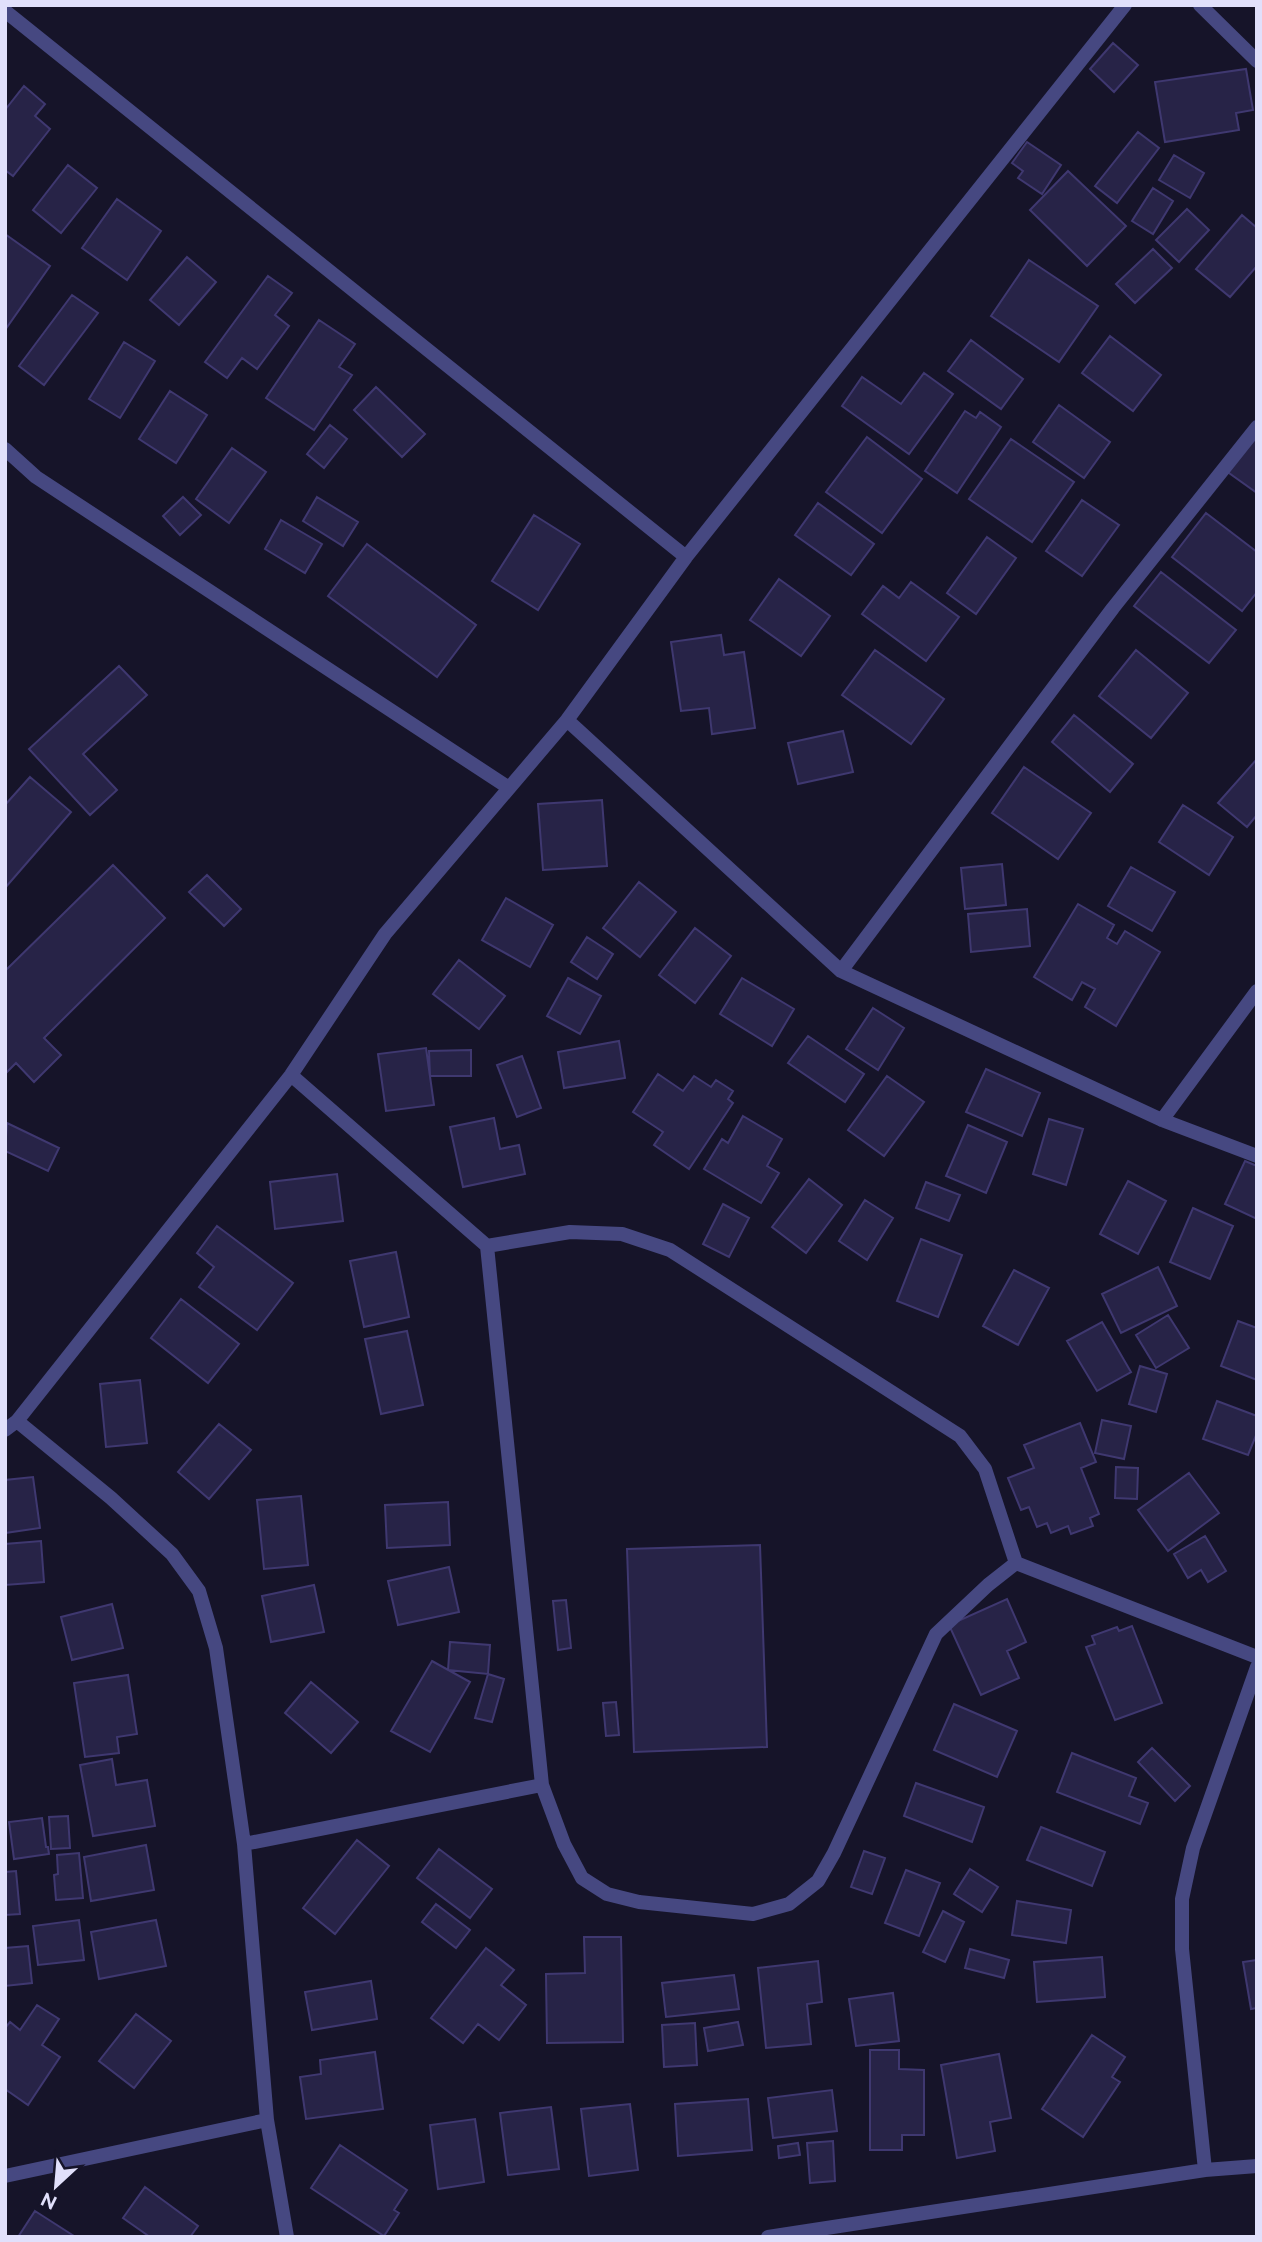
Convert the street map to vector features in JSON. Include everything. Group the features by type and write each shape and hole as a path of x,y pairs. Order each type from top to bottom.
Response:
{"street":[{"path":"287,2237 267,2120 244,1844 216,1648 199,1591 172,1554 111,1498 11,1425 291,1075 385,934 567,720 686,557 1125,5"},
{"path":"1200,5 1257,61"},
{"path":"5,11 286,239 686,557"},
{"path":"841,971 1113,608 1257,427"},
{"path":"5,449 36,477 509,788"},
{"path":"567,720 841,971 1162,1120 1257,1156"},
{"path":"1162,1120 1257,991"},
{"path":"291,1075 487,1246 542,1785 564,1844 582,1878 607,1894 639,1902 753,1914 789,1903 818,1881 834,1853 936,1634 988,1585 1016,1563"},
{"path":"487,1246 570,1233 622,1234 670,1251 960,1436 985,1469 1016,1563"},
{"path":"1016,1563 1257,1657"},
{"path":"1205,2170 1182,1949 1182,1899 1193,1848 1257,1667"},
{"path":"244,1844 542,1785"},
{"path":"5,2176 267,2120"},
{"path":"768,2237 1205,2170 1257,2166"}],"building":[{"path":"1113,43 1138,65 1114,92 1090,69"},
{"path":"1246,69 1253,110 1236,113 1239,130 1165,142 1155,82"},
{"path":"24,86 45,104 35,116 50,129 13,176 5,170 5,110"},
{"path":"1138,132 1159,148 1117,203 1095,186"},
{"path":"1027,142 1061,165 1042,194 1018,178 1023,171 1012,163"},
{"path":"1174,155 1204,173 1190,198 1159,180"},
{"path":"68,165 97,188 61,233 33,210"},
{"path":"1068,171 1126,226 1087,266 1030,210"},
{"path":"1153,188 1173,201 1153,234 1132,221"},
{"path":"117,199 161,231 127,280 82,248"},
{"path":"1187,209 1209,230 1179,262 1156,240"},
{"path":"1242,215 1257,228 1257,266 1230,297 1196,269"},
{"path":"5,234 50,266 5,330"},
{"path":"1153,249 1172,268 1135,303 1116,284"},
{"path":"187,257 216,282 179,325 150,300"},
{"path":"1029,260 1098,306 1059,362 991,316"},
{"path":"268,276 292,293 275,315 289,326 257,369 242,358 227,378 205,362"},
{"path":"72,295 98,313 44,385 19,366"},
{"path":"319,320 355,344 339,367 352,375 314,430 266,398"},
{"path":"1110,336 1161,375 1133,411 1082,373"},
{"path":"971,340 1023,379 1001,409 948,371"},
{"path":"124,342 155,361 120,418 89,399"},
{"path":"924,373 953,394 909,454 842,406 862,377 901,404"},
{"path":"376,387 425,434 402,457 354,410"},
{"path":"170,391 207,415 176,463 139,439"},
{"path":"1059,405 1110,442 1084,478 1033,442"},
{"path":"965,411 976,418 980,412 1001,427 957,493 925,471"},
{"path":"330,425 347,439 324,468 307,454"},
{"path":"1247,434 1257,441 1257,493 1222,468"},
{"path":"867,437 922,479 882,533 826,492"},
{"path":"1011,439 1074,482 1032,542 969,499"},
{"path":"232,448 266,472 229,523 196,499"},
{"path":"183,497 201,515 180,535 163,516"},
{"path":"317,497 358,522 343,546 303,521"},
{"path":"1082,500 1119,525 1082,576 1046,551"},
{"path":"818,503 874,544 851,575 795,535"},
{"path":"1206,513 1257,552 1257,592 1242,611 1172,557"},
{"path":"534,515 580,544 538,610 492,581"},
{"path":"281,520 322,544 305,573 265,549"},
{"path":"987,537 1016,558 976,614 947,593"},
{"path":"367,544 476,625 437,677 328,596"},
{"path":"1161,572 1236,630 1209,663 1134,606"},
{"path":"779,579 830,616 801,656 750,620"},
{"path":"911,582 959,617 926,661 862,614 883,586 899,598"},
{"path":"721,635 724,655 744,652 755,728 712,734 709,708 681,711 671,642"},
{"path":"875,650 944,699 911,744 842,695"},
{"path":"1136,650 1188,693 1151,738 1099,696"},
{"path":"119,666 147,695 83,754 117,790 90,815 29,749"},
{"path":"1074,715 1133,764 1110,792 1052,742"},
{"path":"843,731 853,772 798,784 788,743"},
{"path":"1257,759 1257,815 1247,827 1218,803"},
{"path":"1024,767 1091,813 1058,859 992,813"},
{"path":"30,777 71,812 5,888 5,805"},
{"path":"602,800 607,866 543,870 538,804"},
{"path":"1183,805 1233,837 1209,875 1159,842"},
{"path":"1002,864 1006,905 965,909 961,868"},
{"path":"113,865 165,918 44,1038 61,1055 34,1082 16,1063 5,1074 5,971"},
{"path":"1131,867 1175,892 1152,931 1108,906"},
{"path":"207,875 241,909 224,926 189,892"},
{"path":"639,882 676,912 640,957 603,928"},
{"path":"506,898 553,925 530,967 482,940"},
{"path":"1078,904 1114,925 1107,938 1117,944 1125,931 1160,952 1116,1026 1085,1007 1095,989 1082,982 1072,1000 1034,977"},
{"path":"1027,909 1030,946 971,952 968,914"},
{"path":"695,928 731,956 695,1003 659,975"},
{"path":"587,937 613,954 597,979 571,962"},
{"path":"459,960 505,996 479,1029 433,994"},
{"path":"568,978 601,996 580,1034 547,1016"},
{"path":"742,978 794,1009 772,1046 720,1014"},
{"path":"873,1008 904,1028 878,1070 846,1049"},
{"path":"808,1036 864,1074 845,1102 788,1063"},
{"path":"619,1041 625,1078 564,1088 558,1052"},
{"path":"426,1048 434,1105 386,1111 378,1054"},
{"path":"471,1050 471,1076 430,1076 429,1051"},
{"path":"522,1056 541,1108 517,1117 497,1065"},
{"path":"986,1069 1040,1093 1022,1136 966,1112"},
{"path":"658,1074 683,1091 694,1076 711,1087 716,1080 733,1091 728,1099 733,1103 689,1169 654,1145 663,1132 633,1112"},
{"path":"887,1076 924,1102 884,1156 848,1130"},
{"path":"743,1116 782,1139 767,1166 779,1173 761,1203 704,1169 722,1139 728,1143"},
{"path":"494,1118 500,1149 519,1145 525,1174 463,1187 450,1127"},
{"path":"1049,1119 1083,1129 1066,1185 1033,1174"},
{"path":"7,1123 59,1148 48,1171 5,1151"},
{"path":"968,1125 1007,1142 986,1193 946,1176"},
{"path":"1245,1161 1257,1166 1257,1219 1225,1204"},
{"path":"337,1174 343,1221 275,1229 270,1182"},
{"path":"809,1179 842,1205 806,1253 772,1227"},
{"path":"1128,1181 1166,1201 1138,1254 1100,1234"},
{"path":"926,1182 960,1195 949,1221 916,1208"},
{"path":"865,1200 893,1218 867,1260 839,1241"},
{"path":"723,1204 749,1218 729,1257 703,1244"},
{"path":"1193,1208 1233,1226 1210,1279 1170,1262"},
{"path":"217,1226 293,1283 257,1330 199,1287 214,1267 197,1253"},
{"path":"921,1239 962,1255 938,1317 897,1301"},
{"path":"396,1252 409,1317 364,1327 350,1261"},
{"path":"1158,1267 1177,1306 1121,1333 1102,1294"},
{"path":"1014,1270 1049,1288 1018,1345 983,1326"},
{"path":"181,1299 239,1344 208,1383 151,1338"},
{"path":"1168,1315 1189,1348 1156,1368 1136,1335"},
{"path":"1238,1321 1257,1328 1257,1380 1221,1366"},
{"path":"1102,1322 1131,1372 1097,1391 1067,1341"},
{"path":"407,1331 423,1405 381,1414 365,1339"},
{"path":"1140,1366 1167,1374 1156,1412 1129,1404"},
{"path":"140,1380 147,1443 106,1447 100,1384"},
{"path":"1217,1401 1257,1416 1257,1433 1248,1455 1203,1439"},
{"path":"1102,1420 1131,1426 1124,1459 1095,1453"},
{"path":"1080,1423 1096,1462 1081,1468 1099,1514 1090,1518 1093,1526 1071,1534 1068,1526 1051,1533 1047,1523 1037,1527 1029,1507 1021,1510 1008,1478 1034,1468 1024,1445"},
{"path":"219,1424 251,1450 209,1499 178,1472"},
{"path":"1116,1467 1138,1468 1137,1499 1115,1498"},
{"path":"1189,1473 1219,1513 1168,1551 1138,1510"},
{"path":"33,1477 40,1528 5,1533 5,1480"},
{"path":"301,1496 308,1565 264,1569 257,1500"},
{"path":"448,1502 450,1545 387,1548 385,1505"},
{"path":"1205,1536 1226,1571 1208,1582 1201,1570 1188,1578 1174,1554"},
{"path":"41,1541 44,1582 5,1585 5,1544"},
{"path":"760,1545 767,1747 634,1752 627,1549"},
{"path":"449,1567 459,1612 398,1625 388,1581"},
{"path":"314,1585 324,1632 271,1642 262,1596"},
{"path":"1007,1599 1026,1642 1007,1651 1019,1678 981,1695 949,1625"},
{"path":"566,1600 571,1648 558,1650 553,1601"},
{"path":"112,1604 123,1648 72,1660 61,1617"},
{"path":"1132,1626 1162,1703 1115,1720 1086,1647 1095,1644 1092,1636 1117,1627 1119,1631"},
{"path":"450,1642 490,1645 488,1674 448,1670"},
{"path":"432,1661 470,1682 430,1752 391,1731"},
{"path":"488,1674 504,1679 492,1722 475,1718"},
{"path":"128,1675 137,1734 117,1737 119,1753 85,1757 74,1683"},
{"path":"311,1682 358,1722 331,1753 285,1713"},
{"path":"616,1702 619,1735 606,1736 603,1703"},
{"path":"954,1704 1017,1731 997,1777 934,1750"},
{"path":"1152,1748 1190,1786 1175,1801 1138,1762"},
{"path":"1072,1753 1136,1778 1129,1796 1148,1803 1140,1824 1057,1792"},
{"path":"112,1759 116,1785 147,1780 155,1826 93,1836 80,1765"},
{"path":"916,1783 984,1807 972,1842 904,1816"},
{"path":"68,1816 70,1848 51,1849 49,1817"},
{"path":"42,1818 49,1854 14,1859 9,1822"},
{"path":"1041,1827 1105,1852 1092,1886 1027,1860"},
{"path":"357,1840 389,1866 335,1934 303,1908"},
{"path":"146,1845 154,1890 91,1901 84,1857"},
{"path":"439,1849 492,1889 470,1918 417,1878"},
{"path":"864,1851 885,1858 872,1894 851,1887"},
{"path":"79,1853 83,1898 56,1900 54,1875 58,1874 57,1855"},
{"path":"970,1869 998,1887 982,1912 954,1894"},
{"path":"906,1870 940,1883 919,1936 885,1923"},
{"path":"16,1871 20,1914 5,1915 5,1872"},
{"path":"1017,1901 1071,1910 1066,1943 1012,1935"},
{"path":"436,1904 470,1930 456,1948 422,1922"},
{"path":"943,1911 964,1922 945,1962 923,1952"},
{"path":"79,1920 84,1960 38,1965 33,1926"},
{"path":"156,1920 166,1966 99,1979 91,1932"},
{"path":"584,1937 621,1937 623,2042 547,2043 546,1974 585,1973"},
{"path":"28,1946 32,1983 5,1986 5,1948"},
{"path":"486,1948 514,1970 501,1985 526,2005 499,2040 478,2024 463,2043 431,2018"},
{"path":"970,1949 1009,1960 1004,1978 965,1968"},
{"path":"1102,1957 1105,1997 1037,2002 1034,1962"},
{"path":"1257,1960 1257,2008 1251,2009 1243,1962"},
{"path":"818,1961 822,2002 807,2004 811,2044 766,2048 758,1968"},
{"path":"734,1975 739,2009 666,2017 662,1983"},
{"path":"371,1981 377,2019 312,2030 305,1992"},
{"path":"893,1993 899,2041 856,2046 849,1999"},
{"path":"37,2005 59,2019 42,2045 60,2057 28,2105 5,2089 5,2028 10,2022 20,2030"},
{"path":"136,2014 171,2041 134,2088 99,2061"},
{"path":"738,2022 743,2045 708,2051 704,2028"},
{"path":"695,2023 697,2065 664,2067 662,2025"},
{"path":"1092,2035 1125,2057 1112,2077 1120,2082 1083,2137 1042,2109"},
{"path":"870,2050 899,2050 899,2069 924,2070 924,2135 902,2135 902,2150 870,2150"},
{"path":"375,2052 383,2109 306,2119 300,2077 321,2074 320,2060"},
{"path":"999,2054 1011,2118 990,2122 995,2151 957,2158 941,2065"},
{"path":"832,2090 837,2131 773,2138 768,2098"},
{"path":"748,2099 752,2150 678,2156 675,2104"},
{"path":"630,2104 638,2170 589,2176 581,2109"},
{"path":"551,2107 559,2169 508,2175 500,2113"},
{"path":"475,2119 484,2182 438,2189 430,2125"},
{"path":"833,2141 835,2181 810,2183 807,2143"},
{"path":"798,2143 800,2155 779,2158 778,2146"},
{"path":"340,2145 407,2190 394,2210 399,2213 384,2236 311,2188"},
{"path":"145,2187 198,2226 190,2237 150,2237 123,2218"},
{"path":"35,2211 74,2236 74,2237 18,2237"}]}
